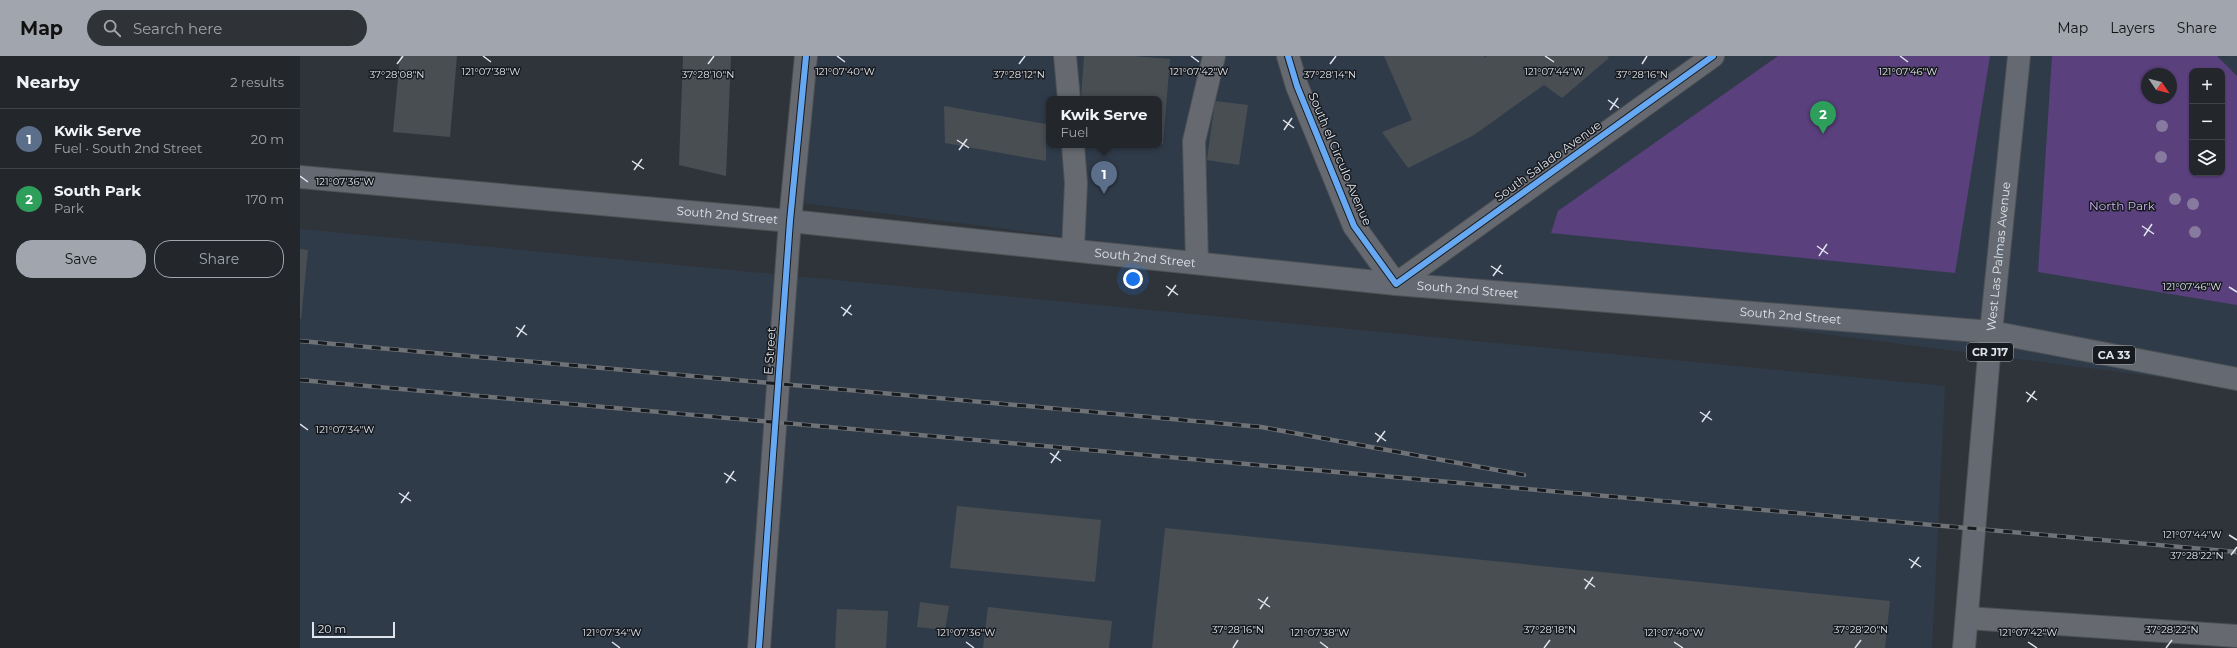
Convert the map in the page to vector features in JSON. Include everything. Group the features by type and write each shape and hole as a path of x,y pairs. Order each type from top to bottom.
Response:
{"main road":[{"name":"West Las Palmas Avenue","path":"1964,648 1992,332 2019,56"},
{"name":"South 2nd Street","path":"300,177 790,221 1396,284 1992,332"},
{"name":"CA 33","path":"1992,332 2237,379"}],"street":[{"name":"E Street","path":"759,648 790,221 806,56"},
{"path":"1065,56 1069,96"},
{"path":"1198,263 1194,141 1215,56"},
{"name":"South el Circulo Avenue","path":"1288,56 1297,86 1354,226 1396,284"},
{"name":"South Salado Avenue","path":"1396,284 1711,57"},
{"path":"1073,148 1076,183 1073,250"},
{"path":"1967,618 2237,636"}],"shaded area":[{"path":"816,56 2237,56 2237,387 804,203"},
{"path":"300,229 1945,386 1932,648 300,648"}],"green space":[{"path":"1778,56 1990,56 1955,273 1551,233 1558,211"},
{"name":"North Park","path":"2052,56 2217,56 2237,76 2237,305 2038,272"}],"building":[{"path":"400,56 457,56 450,137 393,132"},
{"path":"683,56 731,56 726,176 679,165"},
{"path":"1084,56 1133,56 1170,59 1163,144 1162,96 1081,96"},
{"path":"1384,56 1484,56 1485,58 1487,56 1607,56 1609,58 1562,98 1544,85 1474,135 1408,168 1382,132 1412,120"},
{"path":"1215,101 1248,105 1239,165 1207,160"},
{"path":"944,106 1046,124 1046,161 945,143"},
{"path":"300,249 308,250 301,319 300,319"},
{"path":"957,506 1101,520 1095,582 950,568"},
{"path":"1165,528 1890,601 1885,648 1152,648"},
{"path":"920,602 949,606 945,630 917,627"},
{"path":"988,607 1112,621 1109,648 983,648"},
{"path":"837,609 888,611 886,648 835,648"}],"railway":[{"path":"300,341 1261,427 1524,475"},
{"path":"300,380 2237,552"}],"cycle path":[{"path":"759,648 790,221 806,56"},
{"path":"1288,56 1297,86 1354,226 1396,284 1713,56"}],"place":[{"name":"South Park","path":"1823,134"},
{"name":"Kwik Serve","path":"1104,194"}]}
